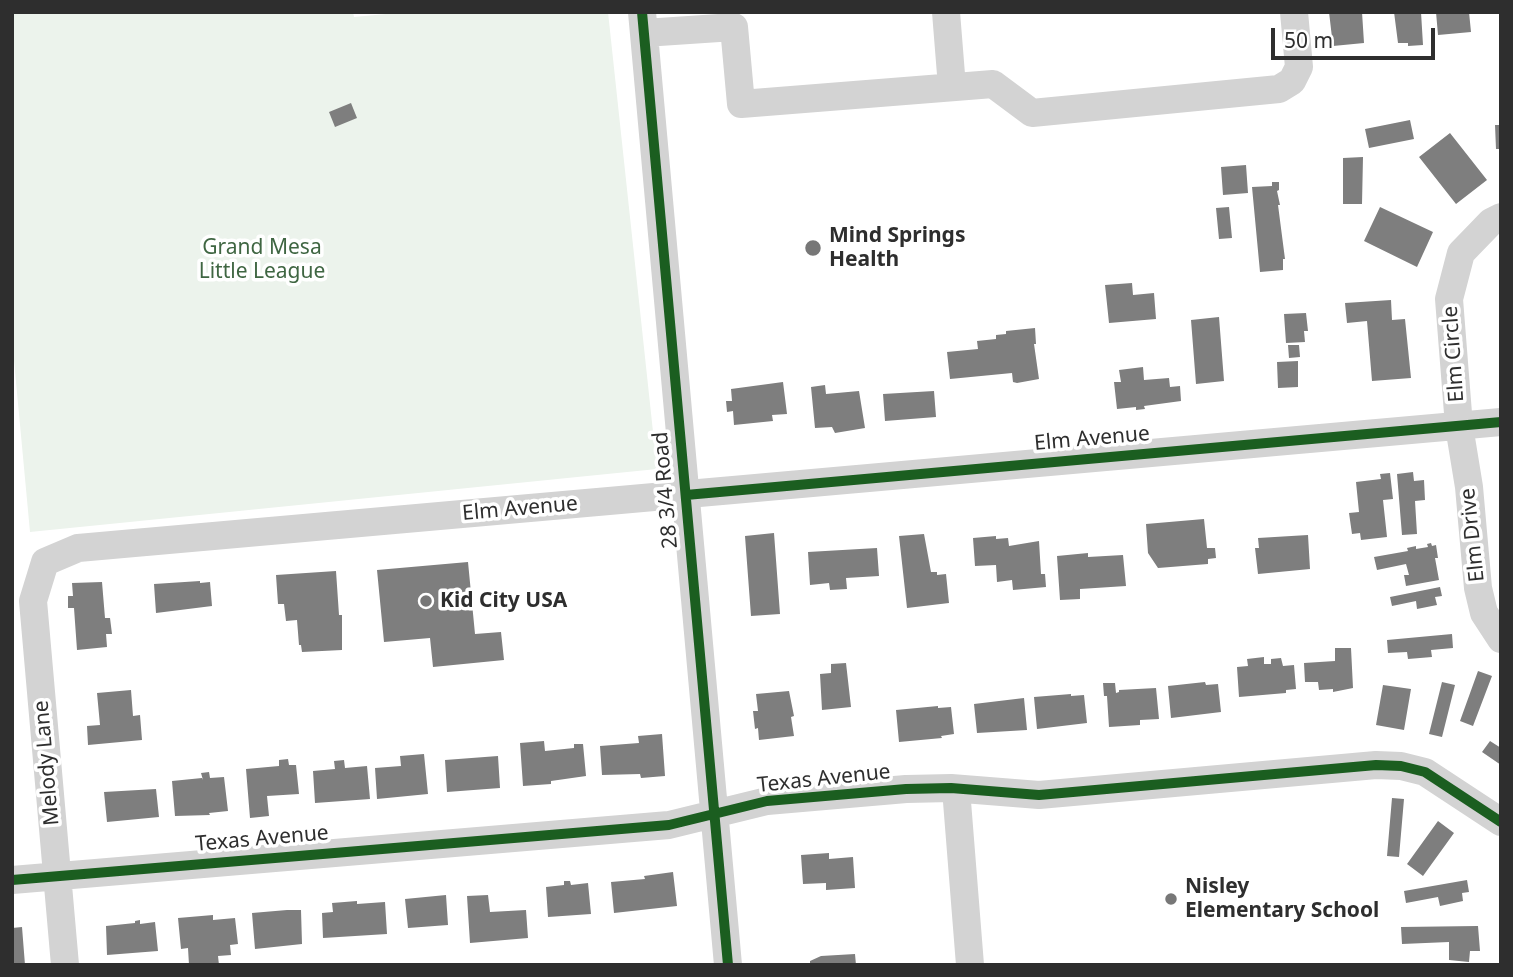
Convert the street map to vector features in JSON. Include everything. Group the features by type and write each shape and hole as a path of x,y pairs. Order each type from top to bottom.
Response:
{"street":[{"path":"946,12 952,87"},
{"path":"643,23 733,20 741,104 993,84 1032,113 1279,89 1292,81 1299,67 1294,12"},
{"name":"28 3/4 Road","path":"643,23 728,965"},
{"name":"Elm Circle","path":"1459,426 1449,299 1461,253 1491,222 1501,217"},
{"name":"Elm Avenue","path":"44,562 78,548 1501,422"},
{"name":"Elm Drive","path":"1459,426 1469,487 1478,588 1484,613 1501,639"},
{"name":"Melody Lane","path":"44,562 33,601 65,965"},
{"name":"Texas Avenue","path":"12,880 670,825 767,802 906,789 956,789 1040,795 1335,769 1401,766 1425,772 1501,822"},
{"path":"956,789 970,965"}],"green space":[{"name":"Grand Mesa Little League","path":"12,12 353,12 354,17 407,12 608,12 657,469 30,532 12,339"}],"building":[{"path":"1329,12 1362,12 1364,43 1333,46"},
{"path":"1394,12 1421,12 1423,45 1408,46 1408,43 1398,43"},
{"path":"1436,12 1469,12 1471,32 1438,35"},
{"path":"351,103 357,118 335,127 329,112"},
{"path":"1410,120 1414,139 1369,148 1365,129"},
{"path":"1495,125 1501,125 1501,149 1496,149"},
{"path":"1450,133 1487,180 1456,204 1419,157"},
{"path":"1363,157 1362,204 1343,204 1343,158"},
{"path":"1246,165 1248,193 1223,195 1221,167"},
{"path":"1272,182 1279,182 1278,205 1285,259 1283,270 1260,272 1252,187 1272,186"},
{"path":"1229,207 1232,238 1219,239 1216,208"},
{"path":"1380,207 1433,232 1417,267 1364,241"},
{"path":"1132,283 1133,295 1154,293 1156,319 1109,323 1105,285"},
{"path":"1391,300 1392,320 1405,319 1411,378 1372,381 1367,321 1347,323 1345,303"},
{"path":"1306,313 1308,331 1304,331 1305,342 1286,343 1284,314"},
{"path":"1219,317 1224,381 1196,384 1191,320"},
{"path":"1035,328 1034,344 1039,379 1017,383 1013,382 1012,373 950,379 947,352 978,349 977,341 996,339 996,335 1006,334 1006,331"},
{"path":"1288,345 1299,345 1300,357 1289,358"},
{"path":"1298,361 1298,387 1278,388 1277,362"},
{"path":"1143,367 1144,380 1169,378 1170,387 1180,386 1181,401 1144,406 1145,409 1117,409 1114,382 1121,382 1119,370"},
{"path":"783,382 787,414 772,415 773,421 734,425 733,411 727,412 726,401 732,401 731,389"},
{"path":"825,385 826,394 859,391 865,428 835,433 832,427 815,428 811,387"},
{"path":"934,391 936,417 885,421 883,394"},
{"path":"1413,472 1414,481 1424,480 1425,500 1415,501 1417,534 1402,535 1397,474"},
{"path":"1390,473 1393,499 1383,500 1387,537 1361,540 1360,533 1352,534 1349,513 1359,512 1356,482 1381,479 1380,474"},
{"path":"1204,519 1207,548 1215,548 1216,558 1208,559 1208,564 1158,568 1148,553 1146,524"},
{"path":"774,533 780,614 751,616 745,536"},
{"path":"924,534 931,572 937,572 937,575 946,574 949,603 907,608 899,536"},
{"path":"1308,535 1310,569 1258,574 1255,548 1259,548 1258,538"},
{"path":"996,536 996,539 1008,538 1009,546 1039,541 1041,574 1045,574 1046,587 1013,590 1012,580 997,582 996,565 975,566 973,538"},
{"path":"1431,543 1432,546 1436,545 1438,558 1435,558 1439,580 1406,586 1404,575 1409,575 1406,564 1377,570 1374,557 1408,551 1407,548 1416,546 1416,549 1428,547 1427,544"},
{"path":"877,548 879,576 846,578 847,589 830,590 829,583 810,585 808,552"},
{"path":"1088,553 1088,557 1123,555 1126,586 1080,589 1080,599 1060,600 1057,556"},
{"name":"Kid City USA","path":"468,562 475,634 501,632 504,660 433,667 430,638 384,642 377,570"},
{"path":"336,571 339,615 342,615 342,650 302,652 297,620 286,621 284,604 278,604 276,575"},
{"path":"102,582 105,618 110,618 112,634 106,634 107,647 77,650 74,608 68,608 68,596 73,596 72,583"},
{"path":"210,582 212,606 156,613 154,584"},
{"path":"1440,587 1442,596 1435,597 1437,605 1417,609 1416,601 1392,606 1390,597"},
{"path":"1452,634 1453,648 1431,650 1432,657 1408,659 1407,652 1388,653 1387,640"},
{"path":"1335,648 1351,648 1353,688 1333,692 1333,689 1319,690 1318,682 1305,682 1304,663 1335,661"},
{"path":"1264,657 1264,664 1271,664 1271,659 1281,658 1283,666 1294,665 1296,689 1286,690 1286,693 1239,697 1237,667 1248,666 1247,659"},
{"path":"846,663 851,707 822,710 820,674 831,673 831,664"},
{"path":"1478,671 1492,676 1473,726 1460,721"},
{"path":"1205,682 1206,685 1218,684 1221,712 1171,718 1168,686"},
{"path":"1442,682 1455,685 1442,737 1429,734"},
{"path":"1103,683 1115,683 1116,693 1119,690 1156,688 1159,719 1140,720 1140,725 1109,727 1107,696 1104,696"},
{"path":"1383,685 1411,689 1404,730 1376,725"},
{"path":"131,690 133,716 140,715 142,740 88,745 87,726 100,725 97,693"},
{"path":"789,691 794,716 791,717 794,736 759,740 753,711 758,711 756,694"},
{"path":"1084,695 1087,723 1037,729 1034,697"},
{"path":"1024,698 1027,730 977,733 974,704"},
{"path":"951,707 954,734 941,736 942,738 899,742 896,710"},
{"path":"662,734 665,776 641,778 640,774 602,775 600,746 639,743 638,736"},
{"path":"544,741 545,751 574,748 574,744 583,744 586,776 551,781 551,784 523,786 520,743"},
{"path":"1490,741 1501,748 1501,765 1482,752"},
{"path":"424,754 428,794 377,799 375,768 401,766 400,756"},
{"path":"498,756 500,788 447,792 445,760"},
{"path":"288,759 289,765 296,765 299,794 267,796 269,816 250,818 246,769 279,766 279,760"},
{"path":"344,760 345,768 367,766 370,799 315,803 313,771 335,769 334,761"},
{"path":"209,772 210,778 224,777 228,811 209,813 210,815 175,816 172,781 203,780 201,773"},
{"path":"156,789 159,817 107,822 104,792"},
{"path":"1392,798 1404,799 1399,857 1387,856"},
{"path":"1438,821 1454,833 1423,876 1407,864"},
{"path":"829,853 829,859 853,857 855,888 826,890 826,883 803,884 801,855"},
{"path":"673,872 677,906 614,913 611,882 645,879 644,876"},
{"path":"1467,880 1469,892 1462,893 1463,901 1440,906 1438,897 1406,903 1404,891"},
{"path":"564,881 570,881 571,885 588,883 591,914 548,917 546,887 564,885"},
{"path":"446,895 448,925 408,928 405,899"},
{"path":"488,895 490,912 526,910 528,938 470,943 467,896"},
{"path":"357,901 357,904 385,902 387,934 323,938 322,913 333,912 332,903"},
{"path":"301,910 302,944 255,949 252,913"},
{"path":"213,915 213,920 235,918 238,944 230,945 231,955 218,956 219,965 189,965 188,948 181,949 178,918"},
{"path":"140,920 140,924 155,922 158,951 107,955 106,926"},
{"path":"1478,926 1480,951 1470,951 1469,962 1449,960 1449,942 1402,944 1401,927"},
{"path":"22,927 25,965 12,965 12,928"},
{"path":"855,954 856,965 810,965 810,961 821,956"}],"cycle path":[{"path":"642,12 728,965"},
{"path":"686,495 1501,422"},
{"path":"12,880 669,825 767,801 906,789 951,788 1039,795 1376,765 1401,766 1425,772 1501,822"}],"place":[{"name":"Mind Springs Health","path":"813,248"},
{"name":"Kid City USA","path":"426,601"},
{"name":"Nisley Elementary School","path":"1171,899"}]}
